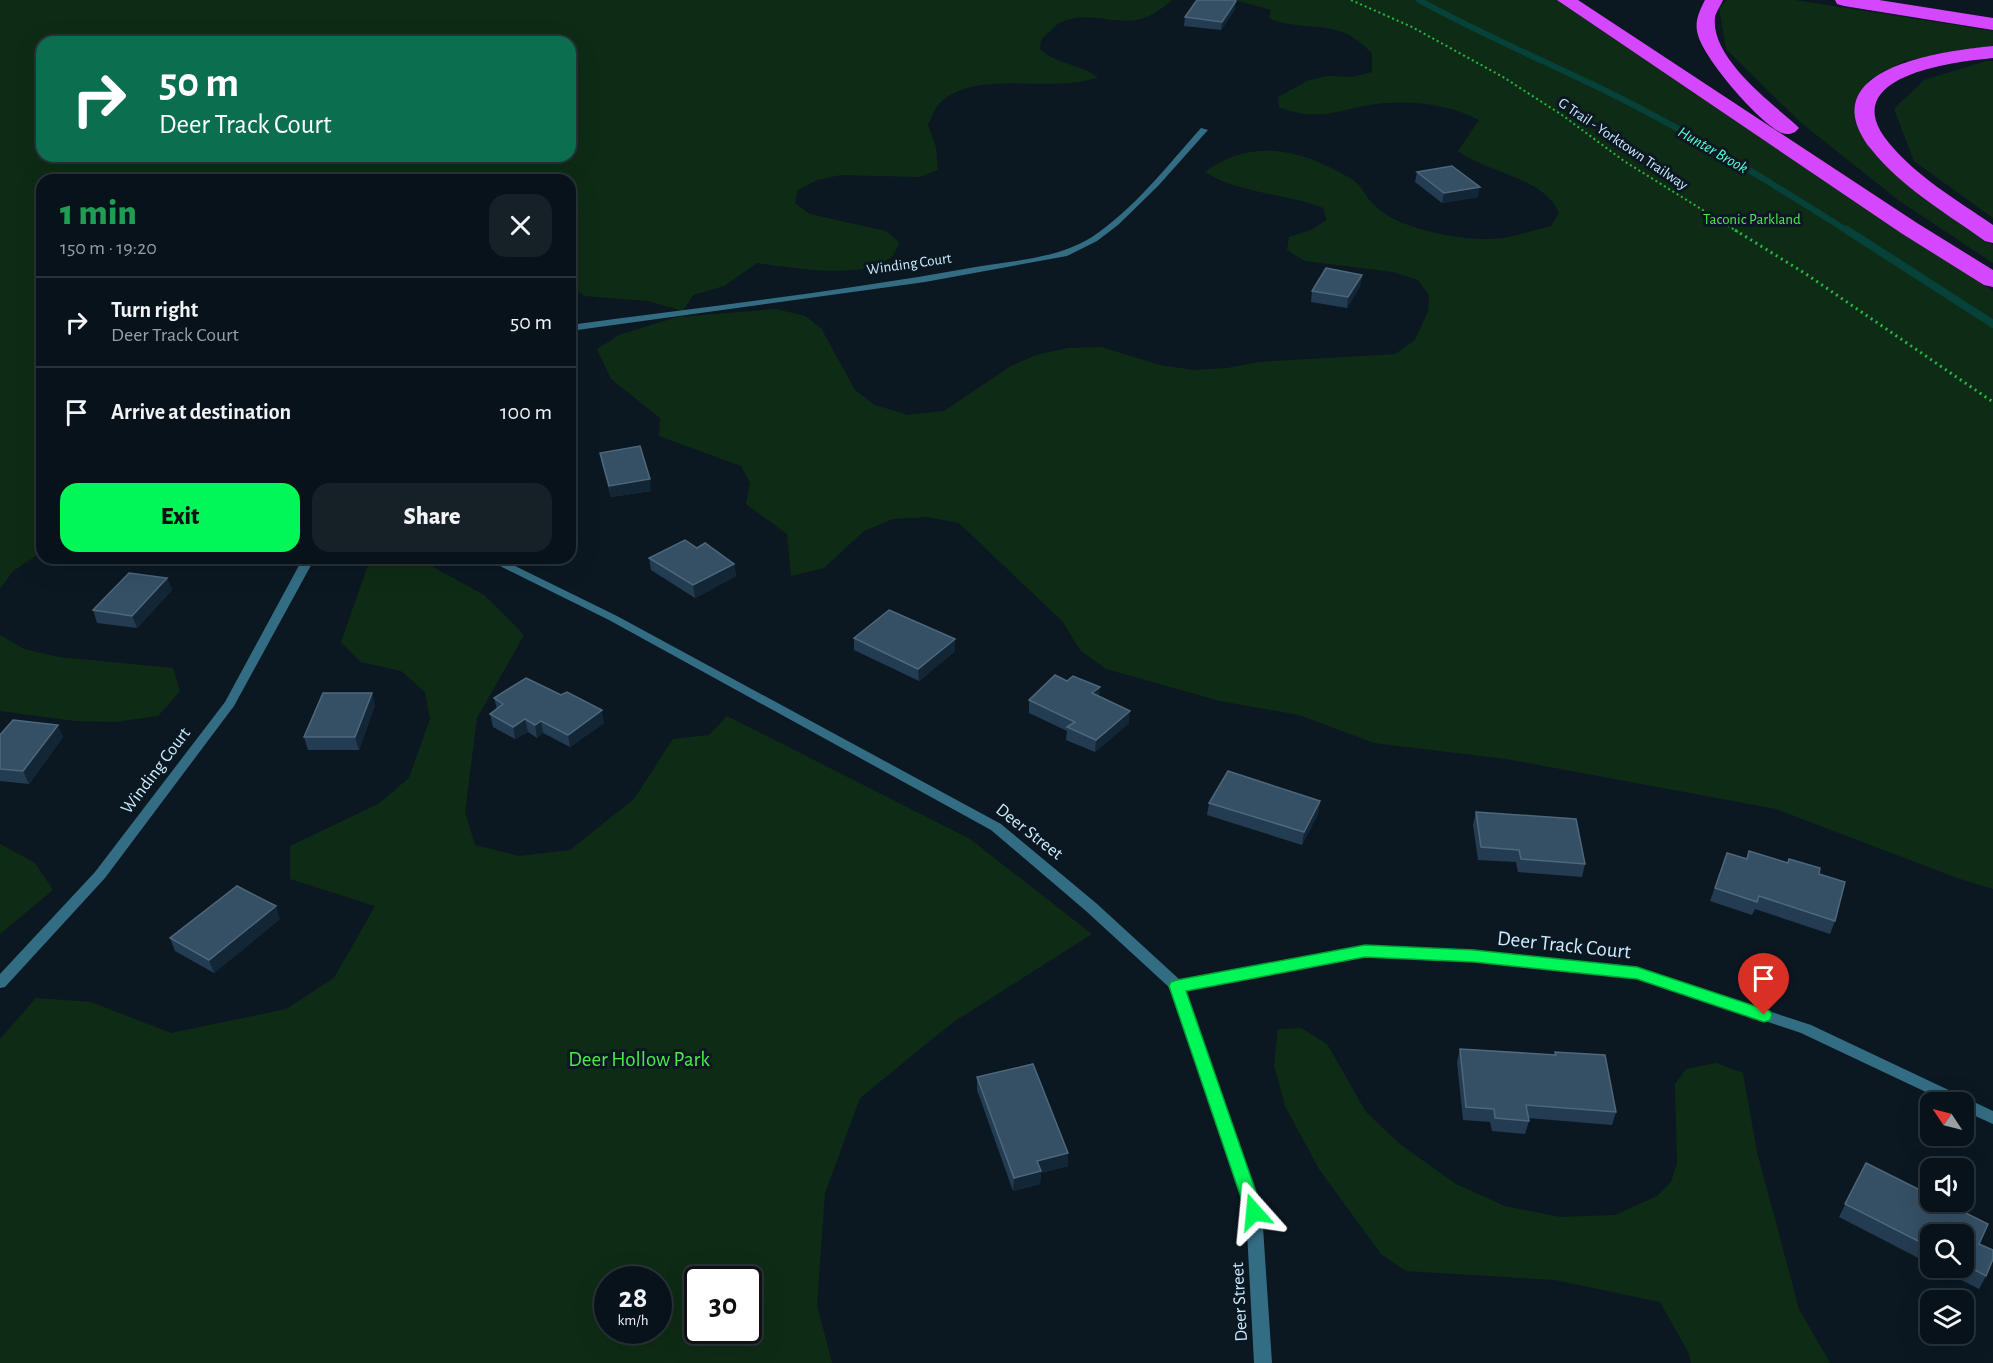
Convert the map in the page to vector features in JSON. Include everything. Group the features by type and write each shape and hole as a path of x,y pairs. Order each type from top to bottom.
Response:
{"highway":[{"path":"1566,0 1894,218 1993,279"},
{"path":"1714,0 1707,8 1704,21 1708,42 1729,70 1760,102 1838,169 1993,279"},
{"path":"1844,0 1993,24"},
{"path":"1954,0 1993,6"},
{"path":"1993,52 1935,60 1898,71 1875,88 1864,109 1870,135 1886,155 1917,181 1993,236"}],"street":[{"name":"Winding Court","path":"576,327 925,279 1064,254 1094,239 1115,223 1155,184 1204,130"},
{"name":"Winding Court","path":"0,983 100,875 230,703 306,564"},
{"name":"Deer Street","path":"502,564 613,618 996,827 1091,907 1177,986 1254,1212 1263,1363"},
{"name":"Deer Track Court","path":"1177,986 1365,951 1474,956 1637,973 1806,1029 1939,1092"},
{"name":"Deer Track Court","path":"1974,1109 1993,1118"}],"path":[{"name":"G Trail - Yorktown Trailway","path":"1351,0 1412,27 1503,77 1562,115 1624,161 1806,274 1993,402"}],"green space":[{"path":"0,0 1173,0 1151,15 1136,20 1087,17 1067,20 1056,26 1041,40 1040,49 1046,54 1098,77 1059,84 1015,83 973,87 955,93 939,104 928,125 936,147 938,170 920,177 841,175 817,180 798,190 795,203 810,214 886,231 899,242 894,254 882,263 866,268 828,271 757,263 724,286 693,295 683,311 648,301 584,296 576,289 576,174 36,174 36,556 13,571 0,589"},
{"name":"Taconic Parkland","path":"1235,0 1557,0 1993,291 1993,889 1957,878 1776,809 1506,759 1374,743 1299,715 1220,701 1106,669 1080,650 1063,622 959,523 927,517 893,519 864,531 824,568 791,576 787,534 746,504 750,483 741,466 659,436 660,418 611,379 597,349 619,335 677,317 776,309 805,316 821,328 855,390 875,405 908,415 944,411 1011,366 1036,355 1068,348 1101,347 1160,365 1194,370 1227,368 1259,362 1395,354 1415,340 1428,311 1429,295 1418,280 1393,272 1305,261 1287,250 1289,237 1311,230 1327,220 1323,208 1233,185 1205,172 1235,156 1250,152 1282,152 1313,160 1353,180 1370,201 1388,216 1431,232 1455,237 1491,239 1509,237 1551,226 1559,213 1552,201 1541,191 1528,183 1470,159 1458,151 1479,120 1469,115 1447,108 1412,103 1373,104 1322,114 1295,112 1279,107 1278,97 1307,81 1327,76 1353,77 1372,72 1372,53 1349,35 1339,31 1279,22 1269,18 1271,10"},
{"path":"1727,0 1795,0 1993,31 1993,48 1904,61 1869,80 1855,105 1868,145 1899,173 1993,245 1993,263 1898,200 1799,121 1726,49 1719,7"},
{"path":"1986,61 1993,61 1993,218 1914,161 1894,109 1924,80"},
{"name":"Deer Hollow Park","path":"370,564 428,564 484,595 524,635 477,718 465,812 475,845 519,856 570,850 634,799 673,739 709,735 727,716 970,839 1092,934 952,1023 860,1098 825,1193 817,1305 832,1363 0,1363 0,1039 36,998 91,1002 171,1033 286,1009 334,978 375,906 290,879 290,846 378,804 409,778 430,719 425,692 401,671 361,662 341,642"},
{"path":"0,635 24,649 59,657 173,668 180,691 158,716 115,722 75,721 0,711"},
{"path":"0,844 35,863 53,890 0,934"},
{"path":"1301,1028 1327,1044 1366,1112 1401,1145 1456,1184 1505,1206 1560,1217 1615,1215 1657,1196 1671,1182 1677,1163 1675,1084 1686,1069 1716,1063 1743,1073 1757,1152 1799,1309 1830,1363 1691,1363 1688,1352 1660,1302 1555,1280 1406,1271 1381,1254 1319,1169 1285,1106 1274,1065 1278,1029"}],"building":[{"path":"1197,0 1236,1 1222,22 1185,17"},
{"path":"1452,166 1480,187 1444,193 1417,172"},
{"path":"1326,268 1362,275 1348,297 1312,291"},
{"path":"640,446 650,479 609,486 600,453"},
{"path":"685,540 697,548 705,543 734,564 693,585 649,558"},
{"path":"129,573 167,578 132,616 93,610"},
{"path":"889,610 955,639 918,669 854,638"},
{"path":"1055,675 1067,681 1073,676 1100,687 1092,693 1130,711 1096,740 1067,727 1075,722 1029,700"},
{"path":"526,678 561,695 567,692 602,710 568,735 541,721 535,725 525,719 513,727 490,714 503,704 494,698"},
{"path":"323,693 372,693 355,737 304,737"},
{"path":"13,720 58,725 23,771 0,769 0,735"},
{"path":"1228,771 1320,801 1304,832 1209,803"},
{"path":"1476,812 1576,819 1585,864 1521,859 1519,850 1481,847"},
{"path":"1749,851 1788,863 1789,859 1820,868 1819,874 1845,882 1835,921 1759,896 1757,902 1715,888 1727,853 1747,859"},
{"path":"237,886 276,906 209,960 170,938"},
{"path":"1460,1049 1556,1055 1555,1052 1605,1055 1616,1112 1526,1105 1529,1121 1495,1118 1494,1109 1466,1107"},
{"path":"1033,1064 1068,1153 1037,1161 1041,1171 1014,1178 977,1077"},
{"path":"1866,1163 1920,1190 1920,1212 1964,1212 1988,1224 1979,1244 1993,1250 1993,1259 1986,1276 1974,1269 1974,1224 1920,1224 1920,1242 1845,1204"}],"waterway":[{"name":"Hunter Brook","path":"1419,0 1670,124 1849,232"},
{"name":"Hunter Brook","path":"1847,230 1993,324"}],"route":[{"path":"1254,1212 1177,986 1365,951 1474,956 1637,973 1764,1015"}]}
